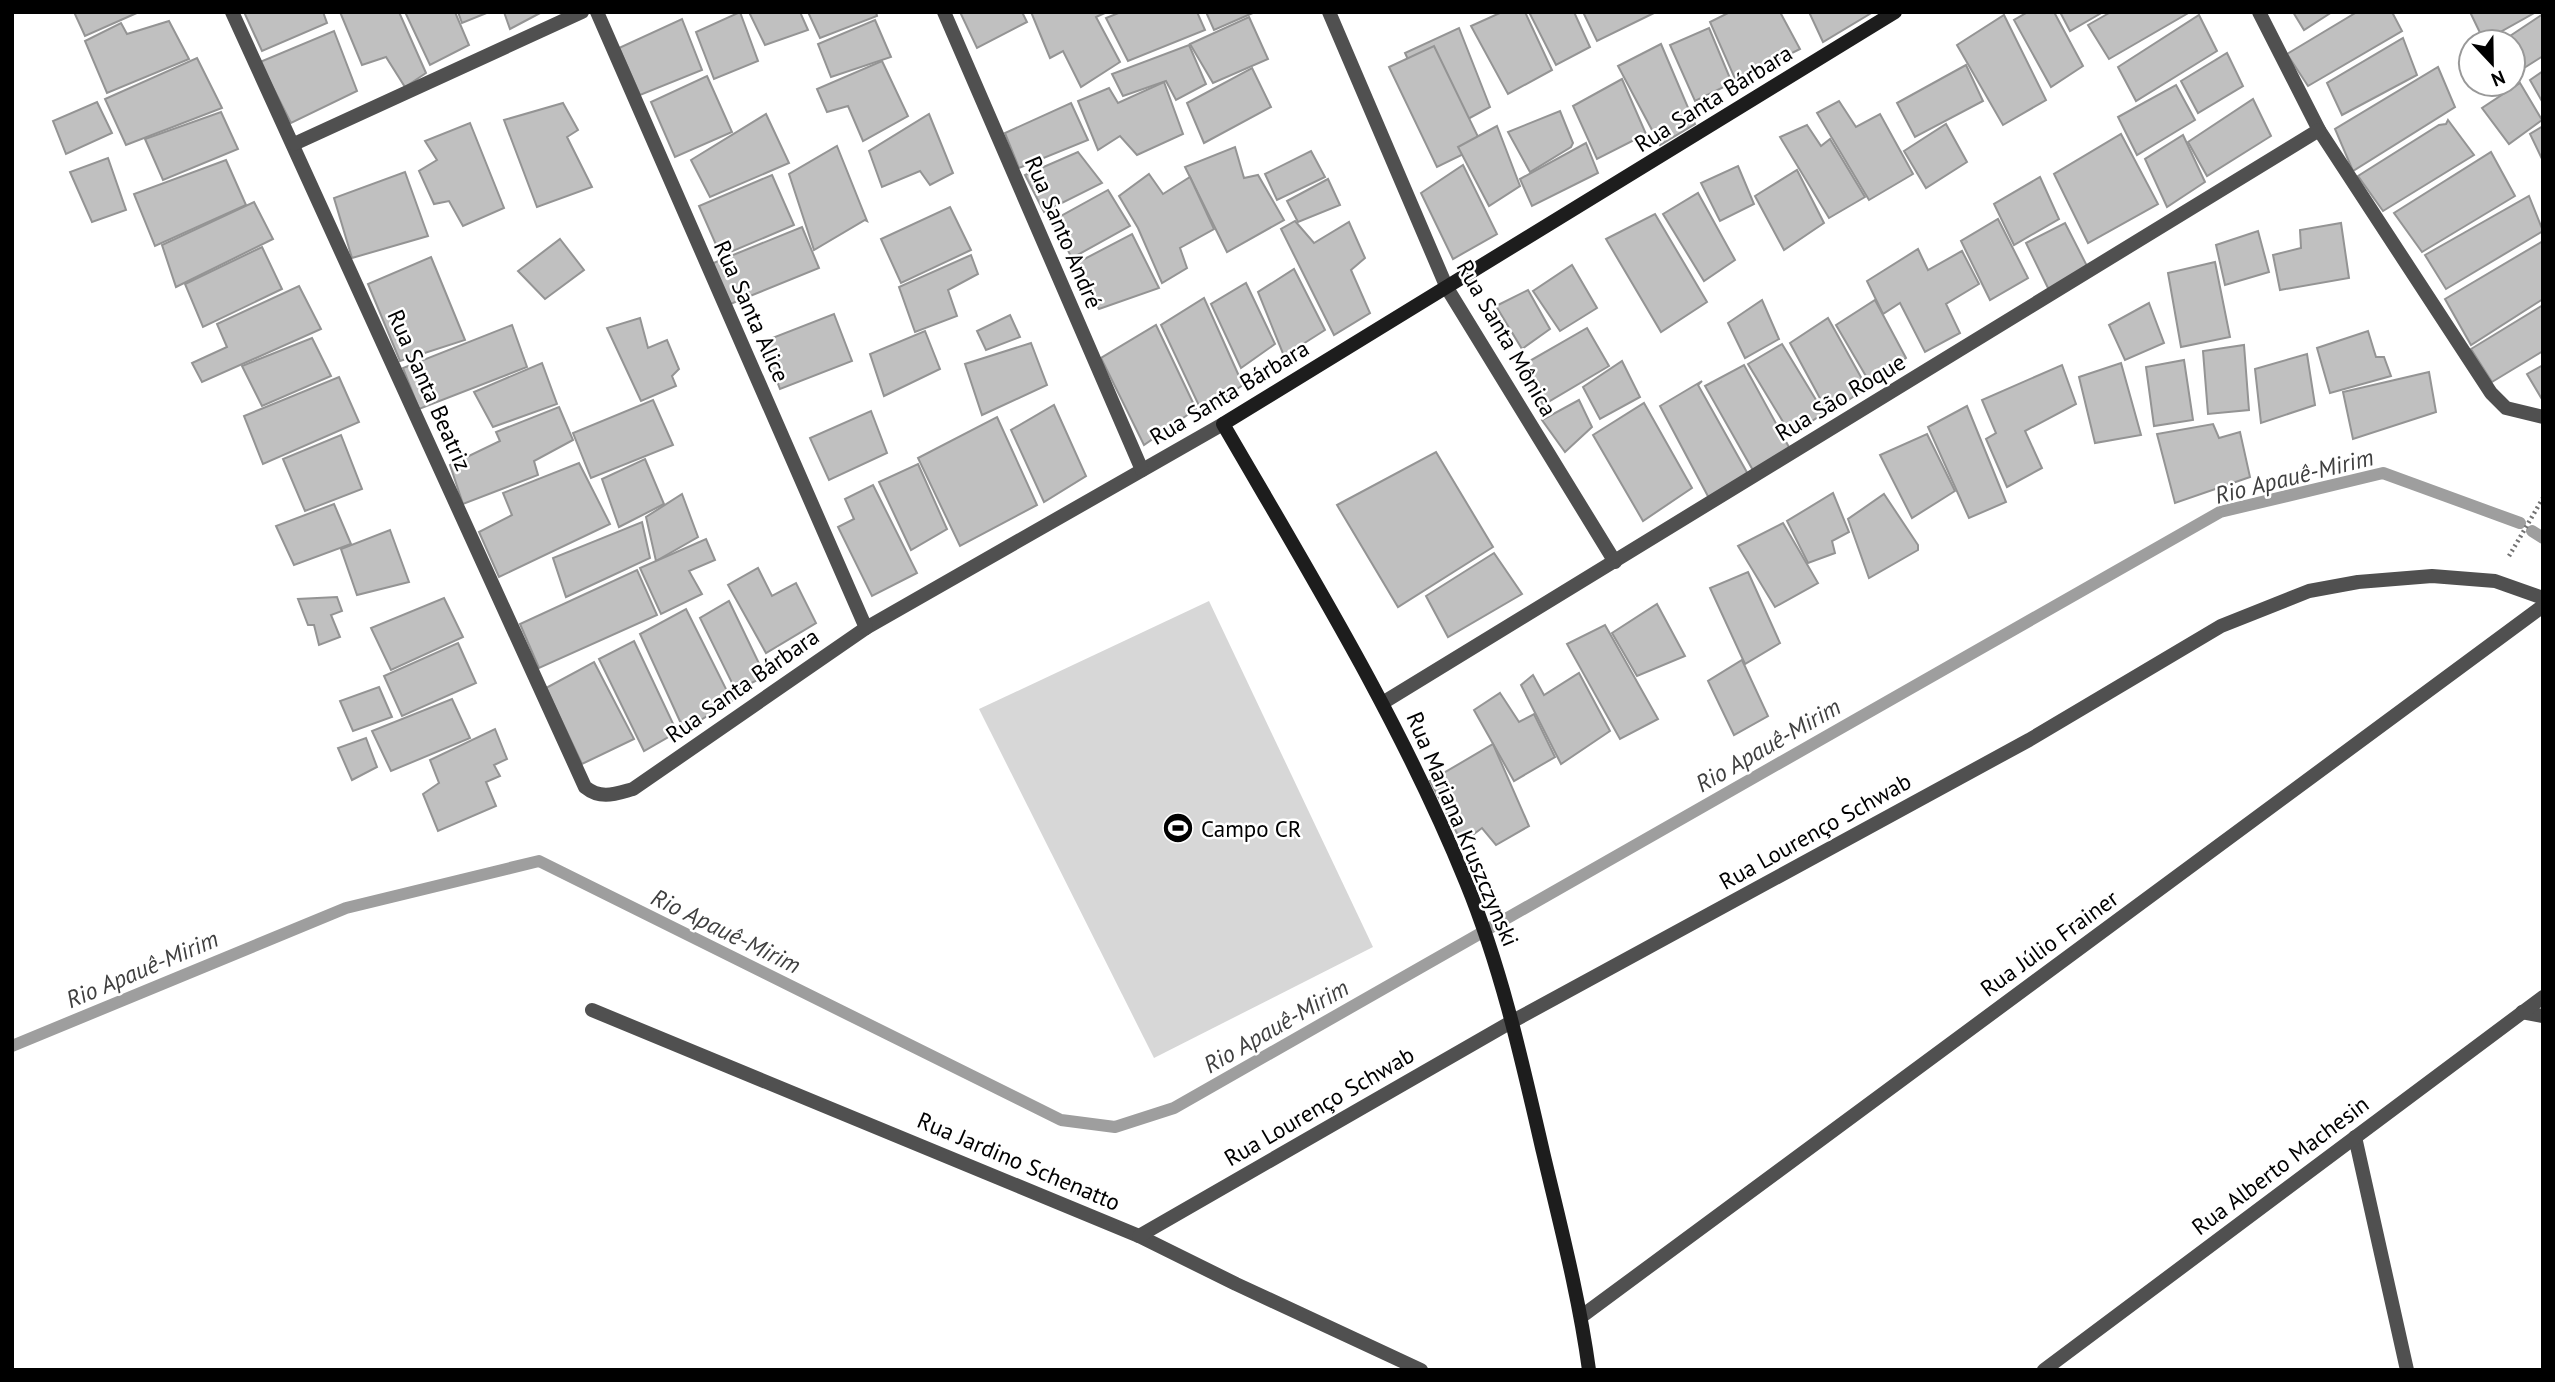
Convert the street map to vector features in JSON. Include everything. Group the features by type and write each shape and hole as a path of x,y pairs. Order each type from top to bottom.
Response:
{"street":[{"name":"Rua Santa Beatriz","path":"232,12 585,787"},
{"path":"294,144 582,12"},
{"name":"Rua Santa Alice","path":"597,12 866,628"},
{"name":"Rua Santo André","path":"944,12 1142,470"},
{"name":"Rua Santa Mônica","path":"1329,12 1447,288 1615,562"},
{"name":"Rua Santa Bárbara","path":"585,787 598,795 610,796 633,789 866,628 1223,424 1895,12"},
{"path":"2259,12 2319,131 2491,393 2506,408 2543,417"},
{"name":"Rua São Roque","path":"1384,702 2319,131"},
{"name":"Rua Mariana Kruszczynski","path":"1223,424 1384,702 1466,881 1496,963 1513,1021 1582,1316 1589,1370"},
{"name":"Rua Lourenço Schwab","path":"1139,1236 1513,1021 2029,740 2221,626 2309,591 2358,582 2432,576 2496,581 2543,598"},
{"name":"Rua Júlio Frainer","path":"1582,1316 2543,606"},
{"name":"Rua Alberto Machesin","path":"2044,1370 2543,997"},
{"name":"Rua Jardino Schenatto","path":"592,1010 1139,1236 1421,1370"},
{"path":"2522,1012 2543,1016"},
{"path":"2355,1137 2407,1370"}],"path":[{"path":"2511,552 2542,500"}],"shaded area":[{"name":"Campo CR","path":"1209,601 1373,947 1154,1058 979,709"}],"building":[{"path":"74,12 139,12 85,36"},
{"path":"244,12 323,12 327,23 262,51"},
{"path":"340,12 399,12 426,73 405,87 386,57 362,65"},
{"path":"405,12 455,12 469,45 430,65"},
{"path":"458,12 489,12 462,23"},
{"path":"504,12 542,12 510,29"},
{"path":"740,12 758,61 714,79 696,32"},
{"path":"749,12 800,12 808,30 765,45"},
{"path":"808,12 876,12 877,16 820,38"},
{"path":"960,12 1022,12 1027,22 977,48"},
{"path":"1031,12 1107,12 1096,17 1120,62 1081,87 1063,51 1050,58"},
{"path":"1121,12 1197,12 1205,30 1128,61 1106,18"},
{"path":"1206,12 1255,12 1214,30"},
{"path":"1502,12 1525,12 1552,70 1508,94 1471,26"},
{"path":"1529,12 1574,12 1590,47 1556,65"},
{"path":"1583,12 1656,12 1597,41"},
{"path":"1730,12 1780,12 1800,49 1736,81 1710,22"},
{"path":"1809,12 1873,12 1823,42"},
{"path":"2028,12 2054,12 2083,66 2051,87 2014,20"},
{"path":"2060,12 2103,12 2070,31"},
{"path":"2111,12 2190,12 2109,59 2088,25"},
{"path":"2293,12 2332,12 2304,30"},
{"path":"2357,12 2392,12 2402,31 2308,86 2287,54"},
{"path":"2470,12 2536,12 2507,28 2478,28"},
{"path":"2543,14 2543,56 2527,66 2527,28 2522,28"},
{"path":"2004,15 2046,100 2003,125 1957,45"},
{"path":"2199,15 2217,51 2136,101 2118,67"},
{"path":"1249,17 1268,59 1213,83 1190,44"},
{"path":"682,19 702,70 640,95 619,48"},
{"path":"875,20 891,57 831,77 818,44"},
{"path":"169,21 189,59 107,93 85,41 121,23 127,34"},
{"path":"1459,28 1490,107 1442,133 1405,53"},
{"path":"1709,28 1732,83 1695,101 1670,45"},
{"path":"334,31 357,91 291,123 260,62"},
{"path":"2403,38 2417,75 2342,115 2327,83"},
{"path":"1661,44 1695,124 1660,145 1618,66"},
{"path":"1189,45 1206,84 1176,100 1166,81 1123,96 1112,74"},
{"path":"1434,46 1482,145 1437,167 1389,67"},
{"path":"2227,53 2243,86 2198,113 2181,81"},
{"path":"197,58 222,108 126,145 105,99"},
{"path":"882,61 908,116 863,141 848,106 827,112 817,89"},
{"path":"1966,65 1983,101 1915,137 1897,103"},
{"path":"2438,67 2455,107 2353,171 2335,129"},
{"path":"1252,68 1271,107 1204,143 1187,103"},
{"path":"2543,71 2543,103 2530,80"},
{"path":"707,76 732,132 675,157 651,102"},
{"path":"1622,79 1646,134 1597,159 1573,106"},
{"path":"1164,82 1183,134 1137,155 1120,136 1098,150 1078,101 1109,88 1118,103"},
{"path":"2176,85 2195,120 2137,155 2118,117"},
{"path":"2527,95 2542,120 2509,144 2482,108 2497,98 2527,98"},
{"path":"2253,99 2271,136 2207,176 2188,142"},
{"path":"1839,101 1856,127 1880,114 1913,174 1869,200 1817,113"},
{"path":"97,102 112,133 66,154 53,121"},
{"path":"563,103 578,130 567,137 592,187 537,207 504,120"},
{"path":"1071,103 1088,140 1019,168 1005,133"},
{"path":"1560,111 1573,143 1571,147 1530,172 1508,132"},
{"path":"221,112 238,149 163,180 145,139"},
{"path":"766,114 789,163 710,197 691,160"},
{"path":"929,114 953,173 930,185 920,171 882,187 869,151"},
{"path":"2448,120 2474,155 2383,211 2358,176 2439,125 2446,124"},
{"path":"470,123 504,208 463,226 449,201 434,204 419,171 437,160 425,141"},
{"path":"1946,124 1967,162 1926,188 1904,151"},
{"path":"1807,125 1821,146 1830,139 1865,197 1829,218 1780,137"},
{"path":"1497,126 1520,186 1489,206 1458,147"},
{"path":"2543,126 2543,161 2530,134"},
{"path":"2121,134 2158,204 2088,243 2054,174"},
{"path":"2183,135 2205,182 2167,207 2145,159"},
{"path":"1586,143 1598,173 1532,206 1520,179"},
{"path":"837,146 867,221 814,250 789,174"},
{"path":"1235,147 1244,178 1258,175 1284,220 1227,252 1185,167"},
{"path":"1311,151 1325,177 1277,200 1265,174"},
{"path":"1078,152 1102,183 1044,212 1025,175"},
{"path":"2491,152 2515,196 2422,252 2394,213"},
{"path":"108,158 126,210 92,222 70,172"},
{"path":"226,160 246,205 155,246 134,194"},
{"path":"1463,165 1497,234 1453,259 1421,193"},
{"path":"1738,166 1754,204 1720,221 1701,183"},
{"path":"1797,170 1824,223 1784,250 1755,196"},
{"path":"405,172 428,236 352,258 334,198"},
{"path":"1149,174 1163,194 1190,177 1214,229 1180,248 1187,268 1162,283 1138,228 1119,196"},
{"path":"772,175 794,225 721,256 699,206"},
{"path":"2040,177 2059,219 2014,245 1994,204"},
{"path":"1328,179 1340,205 1298,222 1287,201"},
{"path":"1108,190 1130,226 1072,258 1052,221"},
{"path":"1698,193 1735,260 1704,281 1663,214"},
{"path":"2529,196 2543,231 2446,289 2425,255"},
{"path":"254,202 273,239 176,287 162,245"},
{"path":"950,207 971,250 901,283 881,239"},
{"path":"1655,214 1707,302 1661,332 1606,239"},
{"path":"1998,219 2028,278 1990,300 1961,241"},
{"path":"1295,221 1314,243 1349,222 1365,258 1351,270 1370,313 1334,335 1281,229"},
{"path":"2065,223 2088,268 2049,290 2026,243"},
{"path":"2341,223 2349,278 2280,290 2273,255 2301,248 2300,230"},
{"path":"802,227 819,268 728,305 711,264"},
{"path":"2258,231 2269,272 2225,285 2216,245"},
{"path":"1132,234 1159,288 1099,309 1073,265"},
{"path":"560,239 584,270 545,299 518,271"},
{"path":"2543,241 2543,299 2471,345 2445,299"},
{"path":"262,247 282,289 203,327 185,284"},
{"path":"1918,249 1928,270 1962,251 1979,284 1946,304 1960,333 1925,352 1900,303 1883,314 1867,281"},
{"path":"971,255 978,274 948,290 957,316 915,332 899,287"},
{"path":"431,257 465,340 400,361 368,284"},
{"path":"2215,262 2230,337 2181,347 2168,273"},
{"path":"1572,265 1597,308 1560,331 1533,291"},
{"path":"1294,269 1325,330 1284,356 1258,292"},
{"path":"1246,283 1275,344 1241,368 1211,304"},
{"path":"299,286 321,329 202,382 192,363 227,347 217,324"},
{"path":"1528,290 1550,329 1522,349 1496,306"},
{"path":"1204,298 1243,385 1202,412 1161,325"},
{"path":"1762,300 1779,339 1745,358 1728,323"},
{"path":"1875,300 1906,358 1870,383 1836,325"},
{"path":"2149,303 2164,343 2125,360 2109,325"},
{"path":"2543,305 2543,351 2492,382 2471,349"},
{"path":"834,314 852,361 780,389 762,342"},
{"path":"1010,315 1020,337 986,350 977,331"},
{"path":"640,318 648,348 667,340 679,369 672,376 676,386 641,401 607,328"},
{"path":"1828,318 1867,388 1828,413 1790,343"},
{"path":"512,325 527,367 419,409 403,368"},
{"path":"1156,325 1196,409 1144,445 1101,358"},
{"path":"1587,328 1609,366 1543,405 1521,366"},
{"path":"925,331 940,369 884,396 870,354"},
{"path":"2368,331 2376,357 2384,357 2391,376 2330,393 2317,348"},
{"path":"312,338 331,376 262,406 242,366"},
{"path":"1031,343 1047,385 982,415 965,364"},
{"path":"1782,344 1824,413 1791,435 1748,364"},
{"path":"2244,345 2249,410 2208,414 2203,351"},
{"path":"2307,354 2315,405 2261,423 2255,369"},
{"path":"2184,360 2193,420 2154,426 2146,367"},
{"path":"1622,361 1640,397 1600,419 1583,387"},
{"path":"542,363 557,404 493,427 474,392"},
{"path":"2121,363 2141,435 2095,443 2079,377"},
{"path":"1744,365 1790,449 1754,472 1705,386"},
{"path":"2062,365 2076,404 2025,431 2042,468 2007,487 1986,439 1996,433 1982,400"},
{"path":"2543,365 2543,401 2527,374"},
{"path":"2429,372 2436,412 2353,439 2343,392"},
{"path":"339,377 359,422 263,464 244,416"},
{"path":"1702,381 1698,385 1749,476 1710,500 1660,406"},
{"path":"653,400 673,445 591,478 573,433"},
{"path":"1579,400 1592,427 1565,452 1542,420"},
{"path":"1644,403 1692,488 1643,521 1593,435"},
{"path":"1054,405 1086,476 1044,502 1011,430"},
{"path":"1967,406 2006,502 1969,518 1928,427"},
{"path":"559,407 573,440 534,461 538,475 463,504 450,465 500,441 496,432"},
{"path":"871,411 887,453 829,480 810,438"},
{"path":"997,417 1037,505 960,546 918,458"},
{"path":"2213,424 2219,438 2240,432 2250,477 2175,503 2157,434"},
{"path":"1927,434 1955,491 1912,518 1880,455"},
{"path":"341,435 362,489 305,511 283,459"},
{"path":"1436,452 1493,547 1398,607 1337,505"},
{"path":"645,459 664,504 619,527 602,479"},
{"path":"579,463 610,524 499,577 479,532 512,515 503,493"},
{"path":"918,464 947,529 911,550 879,482"},
{"path":"873,485 917,573 872,596 838,527 854,519 845,499"},
{"path":"1833,493 1849,532 1832,541 1835,553 1808,563 1787,521"},
{"path":"682,494 698,537 656,561 646,517"},
{"path":"1884,494 1918,545 1918,550 1869,578 1848,519"},
{"path":"334,504 351,544 294,565 276,526"},
{"path":"642,522 650,558 566,597 553,558"},
{"path":"1783,523 1818,583 1775,607 1738,546"},
{"path":"390,530 409,582 357,595 341,549"},
{"path":"706,539 715,560 689,571 702,594 661,614 640,568"},
{"path":"1494,553 1522,594 1448,637 1426,596"},
{"path":"758,568 772,596 796,583 816,623 766,653 728,585"},
{"path":"637,570 657,615 539,668 520,624"},
{"path":"1748,572 1780,643 1745,664 1710,588"},
{"path":"337,597 342,611 331,615 340,637 319,645 314,625 308,625 298,599"},
{"path":"444,598 463,637 391,670 371,628"},
{"path":"729,601 765,676 736,691 700,618"},
{"path":"1657,604 1685,656 1637,676 1612,633"},
{"path":"686,609 732,701 684,730 640,634"},
{"path":"1605,625 1658,719 1620,739 1567,644"},
{"path":"634,641 677,732 644,751 599,659"},
{"path":"458,643 476,683 402,716 384,676"},
{"path":"1742,660 1768,716 1734,735 1708,681"},
{"path":"594,662 634,739 582,764 546,688"},
{"path":"1579,673 1610,731 1561,764 1521,685 1533,675 1544,695"},
{"path":"379,687 392,717 353,731 340,701"},
{"path":"1500,693 1519,722 1534,714 1555,757 1514,781 1474,710"},
{"path":"452,699 470,738 391,771 372,731"},
{"path":"495,729 507,759 494,765 500,776 486,782 496,806 438,831 423,794 439,783 430,760"},
{"path":"366,738 377,767 352,780 338,748"},
{"path":"1493,744 1529,826 1496,845 1482,828 1462,843 1430,781"}],"waterway":[{"name":"Rio Apauê-Mirim","path":"12,1046 346,908 539,861 1061,1120 1115,1127 1174,1108 2220,512 2383,473 2520,523"},
{"name":"Rio Apauê-Mirim","path":"2532,531 2543,538"}],"place":[{"name":"Campo CR","path":"1178,828"}]}
